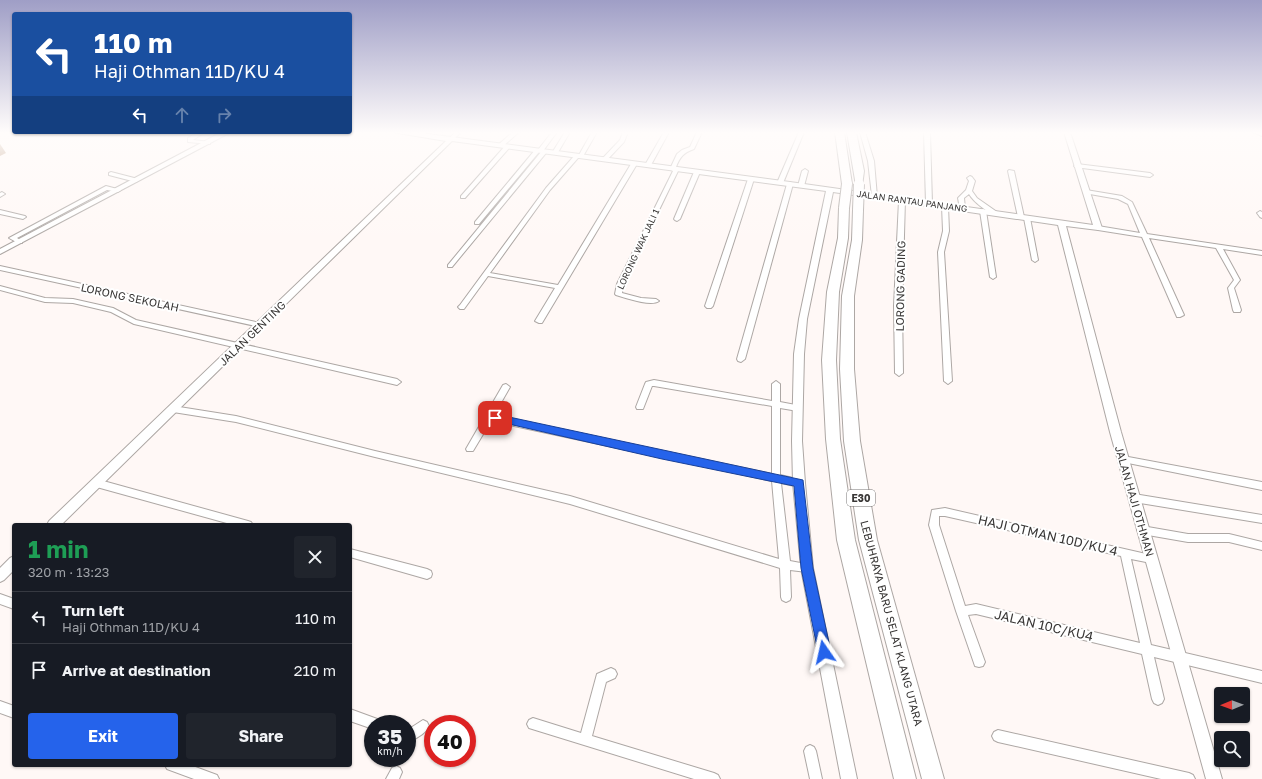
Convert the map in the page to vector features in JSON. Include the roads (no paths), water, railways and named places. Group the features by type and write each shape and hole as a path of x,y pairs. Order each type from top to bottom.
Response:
{"highway":[{"name":"LEBUHRAYA BARU SELAT KLANG UTARA","path":"845,168 857,240 848,296 847,368 852,441 868,540 933,779"},
{"name":"LEBUHRAYA BARU SELAT KLANG UTARA","path":"858,168 859,184 843,238 833,292 829,360 833,439 846,540 905,779"}],"street":[{"path":"0,252 159,168"},
{"name":"JALAN GENTING","path":"55,523 421,168"},
{"path":"463,197 486,168"},
{"path":"477,223 525,168"},
{"path":"450,266 527,168"},
{"path":"462,307 548,189 567,168"},
{"path":"539,321 631,168"},
{"name":"JALAN RANTAU PANJANG","path":"670,168 1061,222 1262,253"},
{"path":"780,183 786,168"},
{"path":"872,168 875,196"},
{"path":"928,168 929,204"},
{"path":"1078,168 1098,228"},
{"path":"1094,168 1150,176"},
{"name":"LORONG WAK JALI 1","path":"656,301 641,300 618,294 620,284 674,169"},
{"path":"801,186 805,171"},
{"path":"1011,171 1035,260"},
{"path":"677,219 697,172"},
{"path":"111,174 136,180"},
{"path":"962,208 961,198 969,191 972,181 970,178"},
{"path":"709,306 751,179"},
{"path":"741,359 790,184"},
{"path":"20,242 12,238 106,188 118,190"},
{"path":"830,190 802,320 798,408 799,483 807,568 849,779"},
{"path":"969,191 975,199 995,213"},
{"path":"1086,192 1120,197 1130,203 1180,315"},
{"name":"LORONG GADING","path":"899,373 898,306 902,200"},
{"path":"945,206 946,231 941,252 948,381"},
{"path":"64,210 74,213"},
{"path":"983,211 993,277"},
{"path":"0,212 23,217"},
{"name":"JALAN HAJI OTHMAN","path":"1061,222 1098,368 1142,530 1214,779"},
{"path":"1218,246 1237,280 1231,288 1237,310"},
{"name":"LORONG SEKOLAH","path":"0,268 260,325"},
{"path":"486,274 560,287"},
{"path":"0,288 45,300 73,301 113,310 134,322 397,382"},
{"path":"640,407 649,384 654,383 798,408"},
{"path":"776,384 776,478 785,565 786,597"},
{"path":"470,449 506,387"},
{"path":"173,409 236,419 375,454 570,500 785,565 807,568"},
{"path":"489,417 799,483"},
{"path":"1123,459 1262,486"},
{"path":"96,483 241,523"},
{"path":"1134,498 1262,519"},
{"name":"HAJI OTMAN 10D/KU 4","path":"961,611 934,524 935,513 945,512 1151,559"},
{"path":"1142,530 1188,538 1229,538 1262,546"},
{"path":"1125,553 1158,699"},
{"path":"352,554 427,574"},
{"path":"0,576 12,564"},
{"path":"0,599 12,603"},
{"name":"JALAN 10C/KU4","path":"961,611 976,609 1147,648 1262,677"},
{"path":"961,611 979,662"},
{"path":"585,740 601,678 610,674"},
{"path":"0,707 12,711"},
{"path":"352,716 364,720"},
{"path":"533,724 714,779"},
{"path":"416,731 423,726"},
{"path":"998,736 1189,779"},
{"path":"810,751 816,779"},
{"path":"177,767 213,779"}]}
